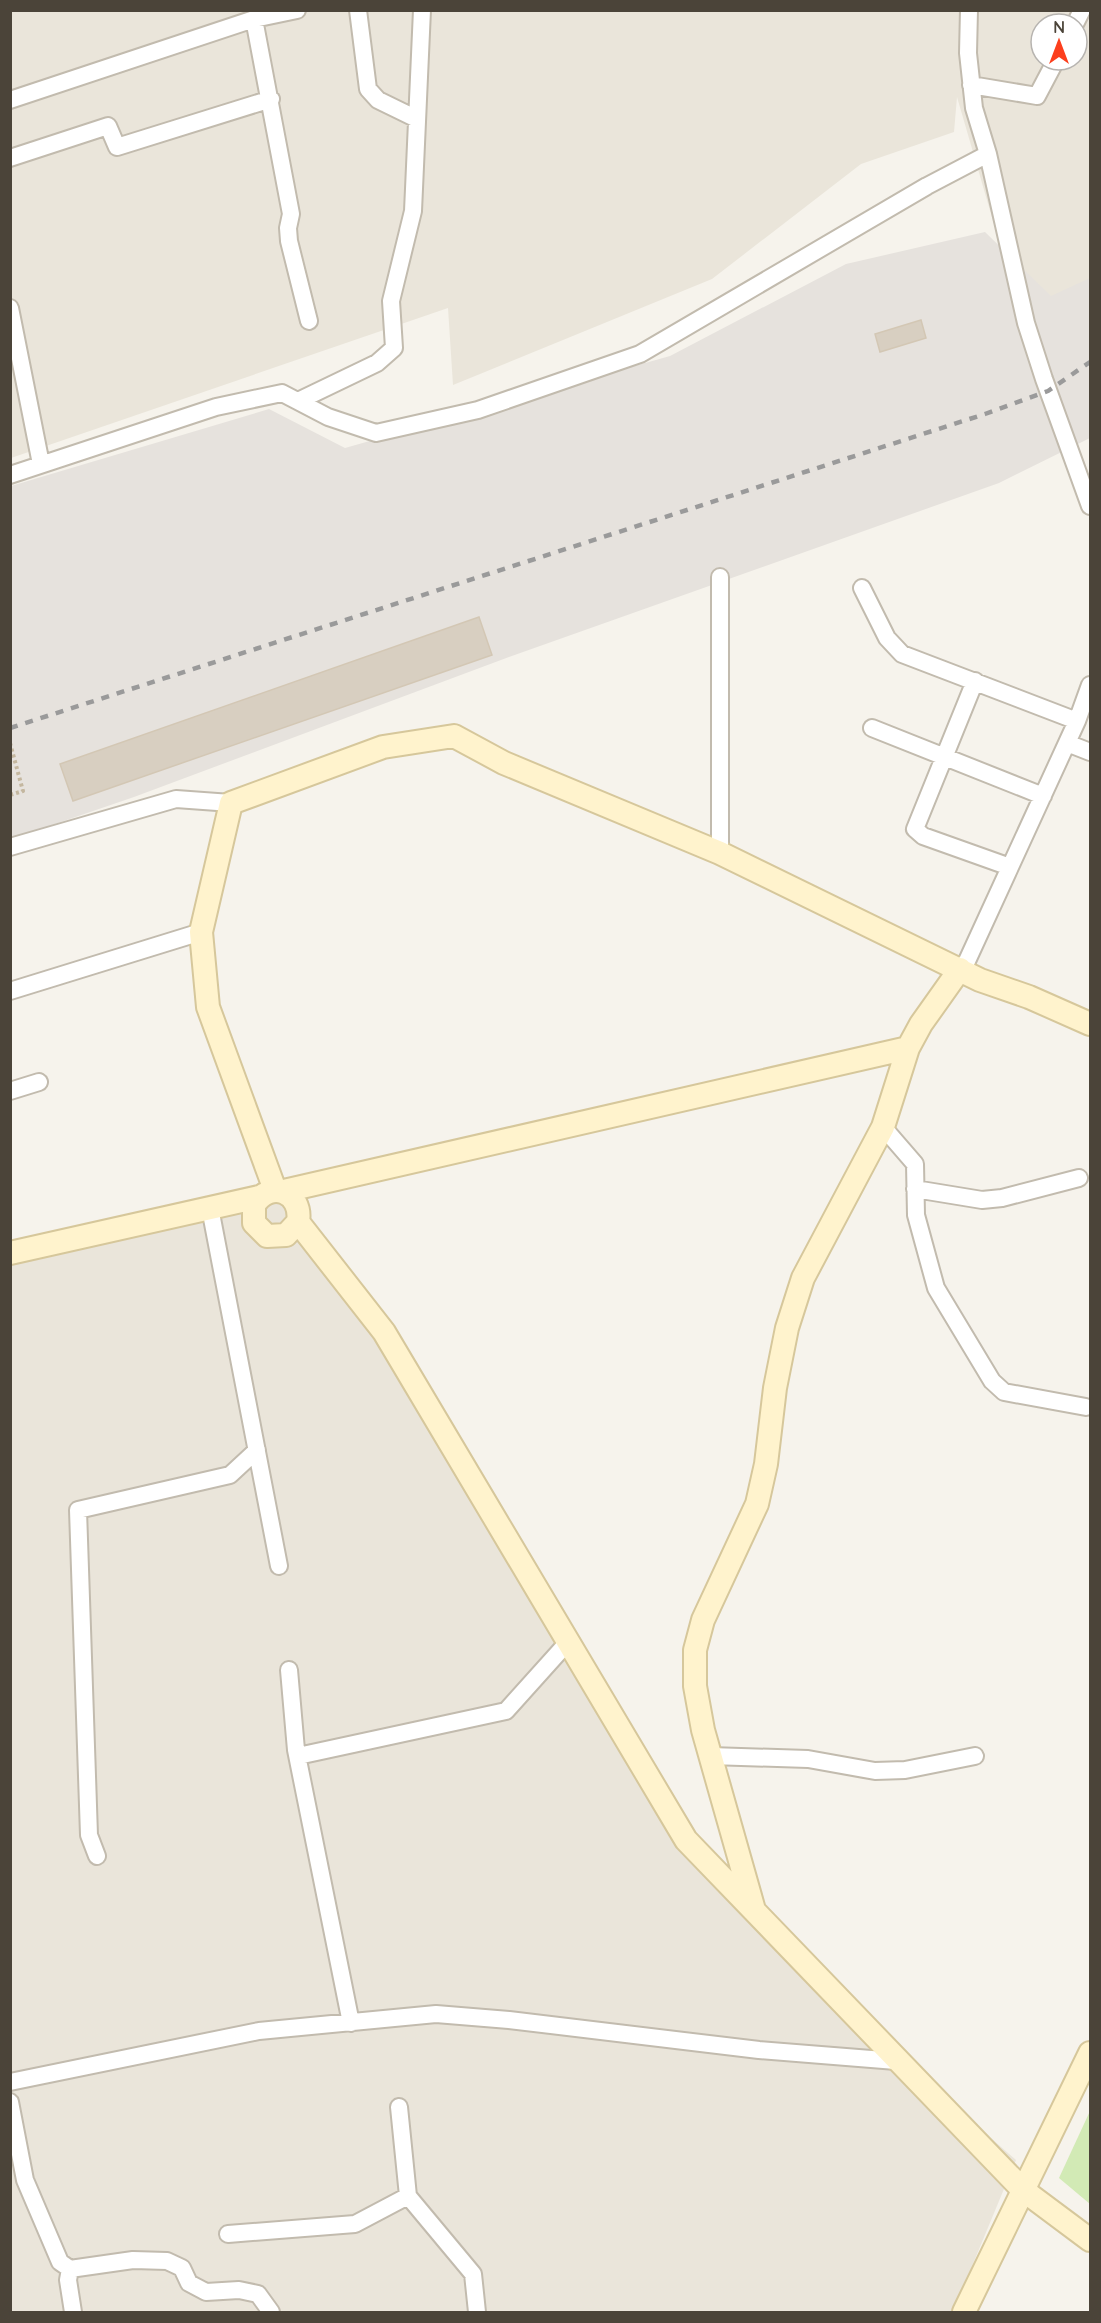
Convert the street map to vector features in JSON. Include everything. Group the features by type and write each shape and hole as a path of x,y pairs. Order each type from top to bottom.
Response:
{"street":[{"path":"10,100 254,19 297,10"},
{"path":"358,10 368,89 378,100 417,119"},
{"path":"298,401 377,363 394,348 391,301 413,211 422,10"},
{"path":"969,10 968,53 974,108 988,154 1026,323 1090,506"},
{"path":"254,19 291,214 288,228 289,241 309,321"},
{"path":"972,85 1037,96 1050,72"},
{"path":"10,158 108,126 117,147 271,99"},
{"path":"10,475 216,407 282,393 328,417 376,433 478,410 640,354 927,186 988,154"},
{"path":"10,308 41,465"},
{"path":"720,577 720,853"},
{"path":"862,588 887,638 902,654 1077,721"},
{"path":"975,681 915,829 923,836 1010,867"},
{"path":"755,1915 711,1756 695,1686 695,1650 703,1620 757,1504 766,1464 775,1388 787,1328 803,1278 883,1127 908,1048 921,1024 967,961 1089,694"},
{"path":"872,728 1043,796"},
{"path":"10,847 176,799 231,803 383,747 454,736 504,763 720,853 980,980 1029,997 1090,1024"},
{"path":"1067,743 1090,752"},
{"path":"231,803 201,932 208,1006 273,1193 298,1204 298,1222 384,1332 686,1840 755,1915 1023,2190 1090,2240"},
{"path":"10,991 201,932"},
{"path":"10,1253 908,1048"},
{"path":"10,1090 39,1082"},
{"path":"883,1127 915,1164 916,1215 936,1288 992,1381 1004,1392 1086,1407"},
{"path":"915,1189 982,1200 1013,1195 1079,1178"},
{"path":"273,1193 252,1214 254,1223 267,1236 286,1235 298,1222"},
{"path":"210,1208 279,1566"},
{"path":"97,1856 89,1835 78,1510 230,1475 256,1450"},
{"path":"298,1756 506,1711 568,1642"},
{"path":"289,1671 298,1756 351,2023"},
{"path":"711,1756 808,1759 875,1772 905,1770 975,1756"},
{"path":"10,2082 259,2031 436,2014 509,2020 759,2050 896,2061"},
{"path":"964,2313 1090,2053"},
{"path":"10,2102 25,2180 36,2210 54,2243 60,2262 70,2269 133,2260 167,2261 182,2268 189,2283 206,2292 239,2290 258,2294 271,2313"},
{"path":"399,2107 408,2196 473,2274 477,2313"},
{"path":"228,2234 355,2224 408,2196"},
{"path":"70,2269 68,2280 73,2313"}],"path":[{"path":"10,742 21,773 23,791 10,795"}],"shaded area":[{"path":"10,11 1090,11 1090,428 1057,441 957,97 954,132 861,164 712,279 453,385 448,308 11,458"},
{"path":"985,232 1051,296 1090,278 1090,438 999,483 509,657 134,797 11,839 11,486 269,409 345,448 670,356 846,264"},
{"path":"292,1194 667,1812 866,2029 1016,2160 953,2312 11,2312 10,1261"}],"green space":[{"path":"1090,2111 1090,2204 1059,2178"}],"building":[{"path":"921,320 926,338 880,352 875,334"},
{"path":"479,617 492,655 73,801 60,764"}],"railway":[{"path":"10,728 985,414 1048,391 1090,362"}]}
